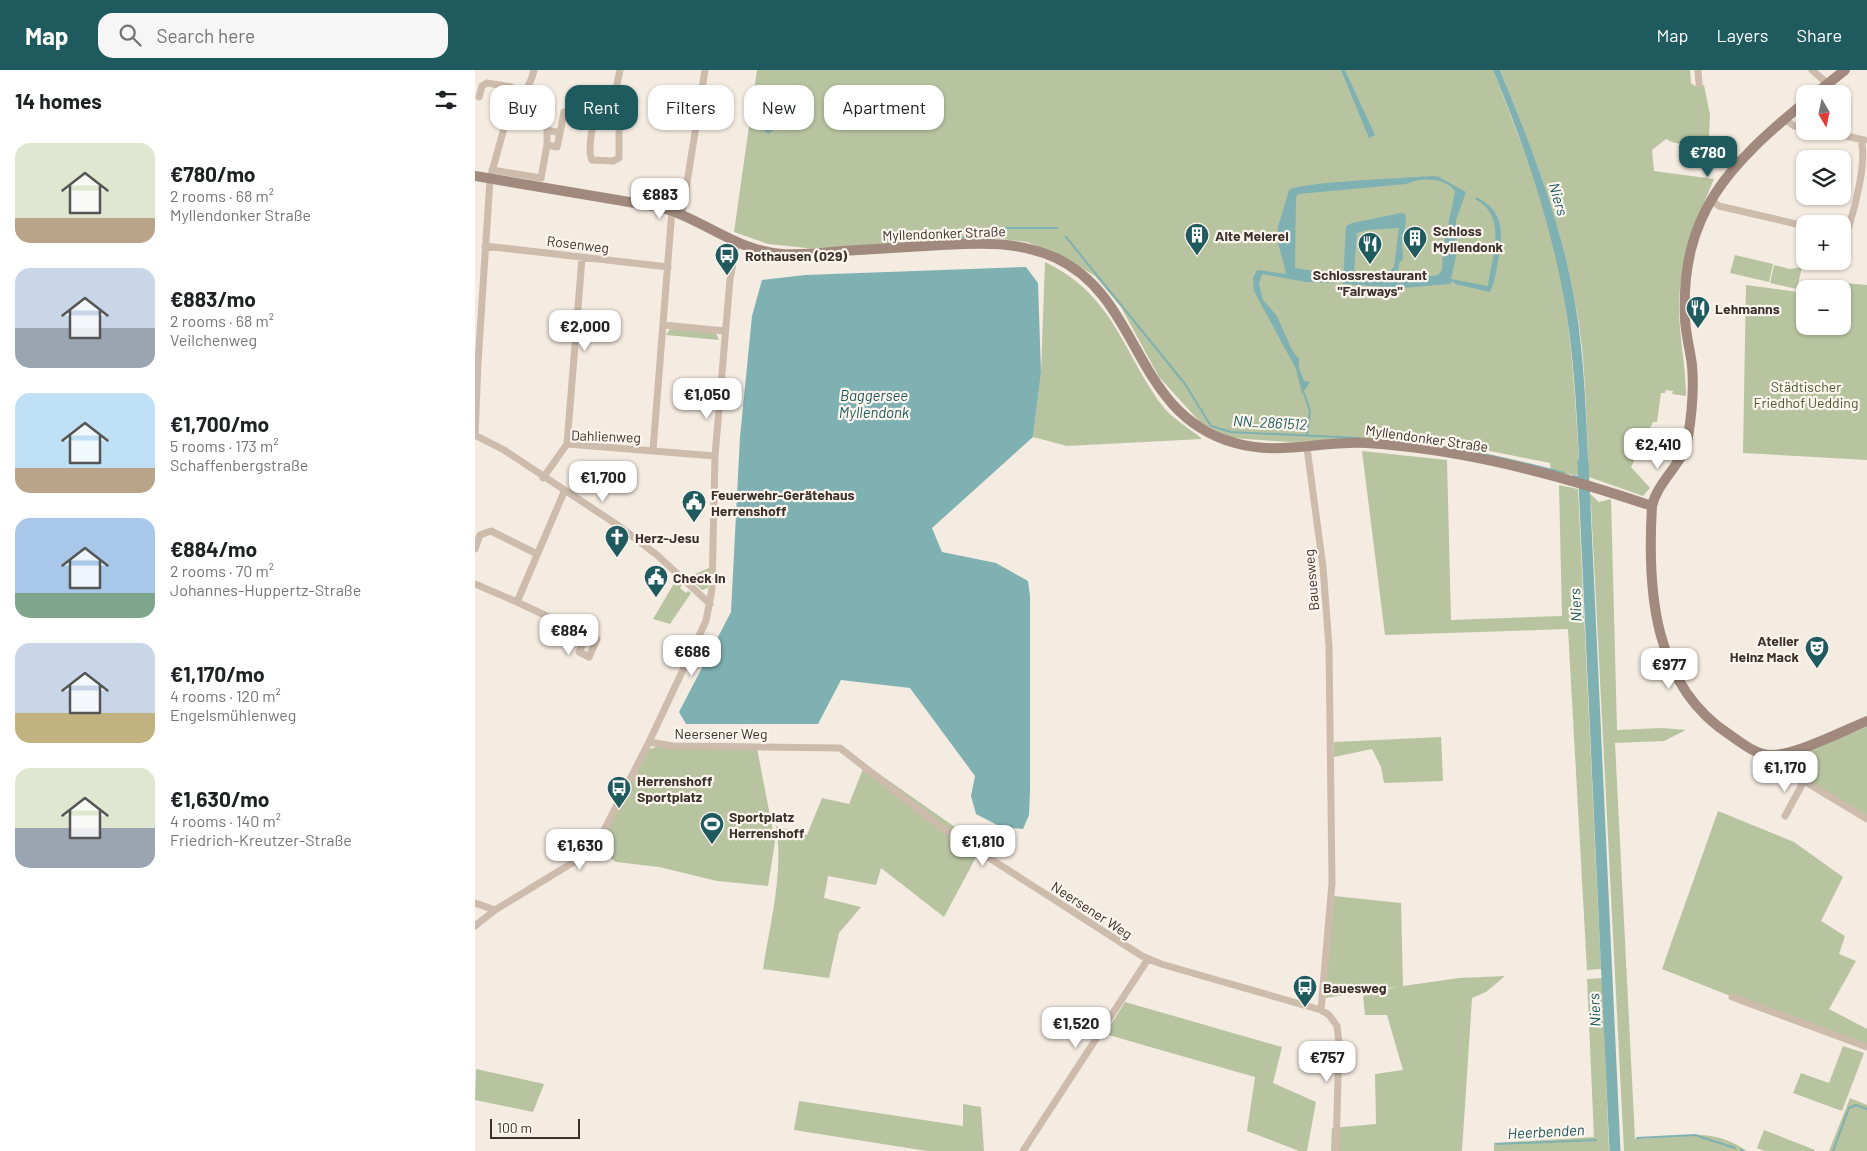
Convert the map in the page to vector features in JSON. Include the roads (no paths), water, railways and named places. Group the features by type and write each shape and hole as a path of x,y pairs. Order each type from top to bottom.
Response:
{"street":[{"path":"530,85 534,70"},
{"path":"617,85 620,70"},
{"path":"653,450 668,267 705,70"},
{"path":"1698,70 1699,84"},
{"path":"1811,70 1827,83 1845,70"},
{"path":"479,97 482,86 487,83 500,85"},
{"path":"1796,109 1738,163 1719,184 1710,200 1693,241 1689,260 1685,320 1692,365 1692,398 1688,440 1674,470 1656,494 1652,506 1651,562 1655,610 1658,628 1669,664 1681,685 1704,714 1727,733 1763,754 1784,754 1867,721"},
{"path":"547,145 557,147 565,112"},
{"path":"610,117 617,119 620,127 619,158 613,161 592,160 589,153 594,122 599,118 610,117"},
{"path":"1784,119 1796,126"},
{"path":"503,130 491,174 485,246 475,435 499,448 563,492 612,521 641,542 710,604"},
{"path":"491,174 541,178 547,145 547,130 560,133"},
{"path":"1851,137 1864,140 1865,146 1864,174 1851,219"},
{"name":"Myllendonker Straße","path":"475,176 491,174 677,212 737,243 782,254 985,244 1014,245 1043,252 1072,267 1099,291 1119,318 1155,383 1172,405 1211,434 1241,445 1275,450 1358,443 1428,450 1492,461 1589,485 1652,506"},
{"path":"1710,200 1719,206 1796,224"},
{"path":"475,926 495,910 593,848 649,742 705,621 710,604 715,456 725,331 731,267 737,243"},
{"name":"Rosenweg","path":"485,246 668,267"},
{"path":"567,444 582,258"},
{"path":"663,326 725,331"},
{"name":"Dahlienweg","path":"543,478 567,444 715,456"},
{"name":"Bauesweg","path":"1307,448 1323,567 1329,647 1332,883 1321,1010"},
{"path":"517,602 563,492"},
{"path":"475,550 480,535 491,530 537,554"},
{"path":"475,584 587,635"},
{"name":"Neersener Weg","path":"649,742 673,746 840,748 944,829 1148,959 1321,1010"},
{"path":"1784,754 1785,764 1789,770 1867,819"},
{"path":"1785,816 1805,781"},
{"path":"475,902 495,910"},
{"path":"1023,1151 1148,959"},
{"path":"1731,997 1867,1048"},
{"path":"1321,1010 1329,1015 1337,1026 1336,1151"}],"water":[{"path":"1341,70 1345,70 1375,135 1369,138"},
{"path":"1493,70 1500,70 1534,155 1562,243 1569,272 1581,346 1589,477 1580,475 1570,337 1555,253 1547,222 1517,130"},
{"path":"763,130 774,130 768,134"},
{"path":"1439,177 1466,192 1456,220 1457,252 1451,279 1488,286 1494,250 1495,227 1492,216 1475,199 1476,197 1492,209 1497,216 1500,224 1501,242 1495,277 1490,292 1455,284 1453,281 1450,284 1402,288 1343,284 1346,226 1352,223 1401,213 1405,214 1406,222 1402,240 1403,259 1400,261 1397,276 1414,279 1438,275 1442,270 1443,249 1455,192 1446,183 1433,180 1419,180 1407,184 1298,194 1296,197 1295,268 1335,274 1335,283 1306,282 1262,274 1259,284 1263,300 1277,316 1292,350 1299,359 1299,368 1304,381 1310,382 1302,394 1296,369 1254,291 1253,278 1257,270 1286,274 1277,238 1278,227 1289,190 1312,185","holes":["1399,228 1394,267 1390,270 1393,277 1388,281 1357,275 1354,271 1357,233 1367,230"]},
{"name":"Baggersee Myllendonk","path":"1026,267 1038,283 1041,373 1033,437 932,528 942,552 996,563 1028,581 1030,596 1030,790 1029,815 1023,829 1001,827 976,814 971,796 975,776 910,688 841,680 818,724 686,724 679,712 731,612 740,437 752,316 762,280 805,275"}],"waterway":[{"name":"NN_2861512","path":"961,238 1007,228 1057,228"},
{"name":"NN_2861512","path":"1066,237 1185,384 1211,426 1231,432 1359,438"},
{"path":"1304,393 1310,411 1307,434"},
{"name":"NN_2861512","path":"1386,440 1454,448 1564,473"},
{"name":"Niers","path":"1583,462 1615,1151"},
{"name":"NN_2861512","path":"1573,476 1584,478"},
{"path":"1833,1151 1849,1108 1856,1105 1867,1109"},
{"path":"1637,1138 1695,1135 1735,1148"},
{"name":"Heerbenden","path":"1496,1144 1596,1140"}],"place":[{"name":"Alte Meierei","path":"1197,256"},
{"name":"Schloss Myllendonk","path":"1415,259"},
{"name":"Schlossrestaurant \"Fairways\"","path":"1370,265"},
{"name":"Rothausen (029)","path":"727,276"},
{"name":"Lehmanns","path":"1698,329"},
{"name":"Feuerwehr-Gerätehaus Herrenshoff","path":"694,523"},
{"name":"Herz-Jesu","path":"617,558"},
{"name":"Check in","path":"656,598"},
{"name":"Atelier Heinz Mack","path":"1817,669"},
{"name":"Herrenshoff Sportplatz","path":"619,809"},
{"name":"Sportplatz Herrenshoff","path":"712,845"},
{"name":"Bauesweg","path":"1305,1008"}],"park label":[{"name":"Städtischer Friedhof Uedding","path":"1806,394"}]}
